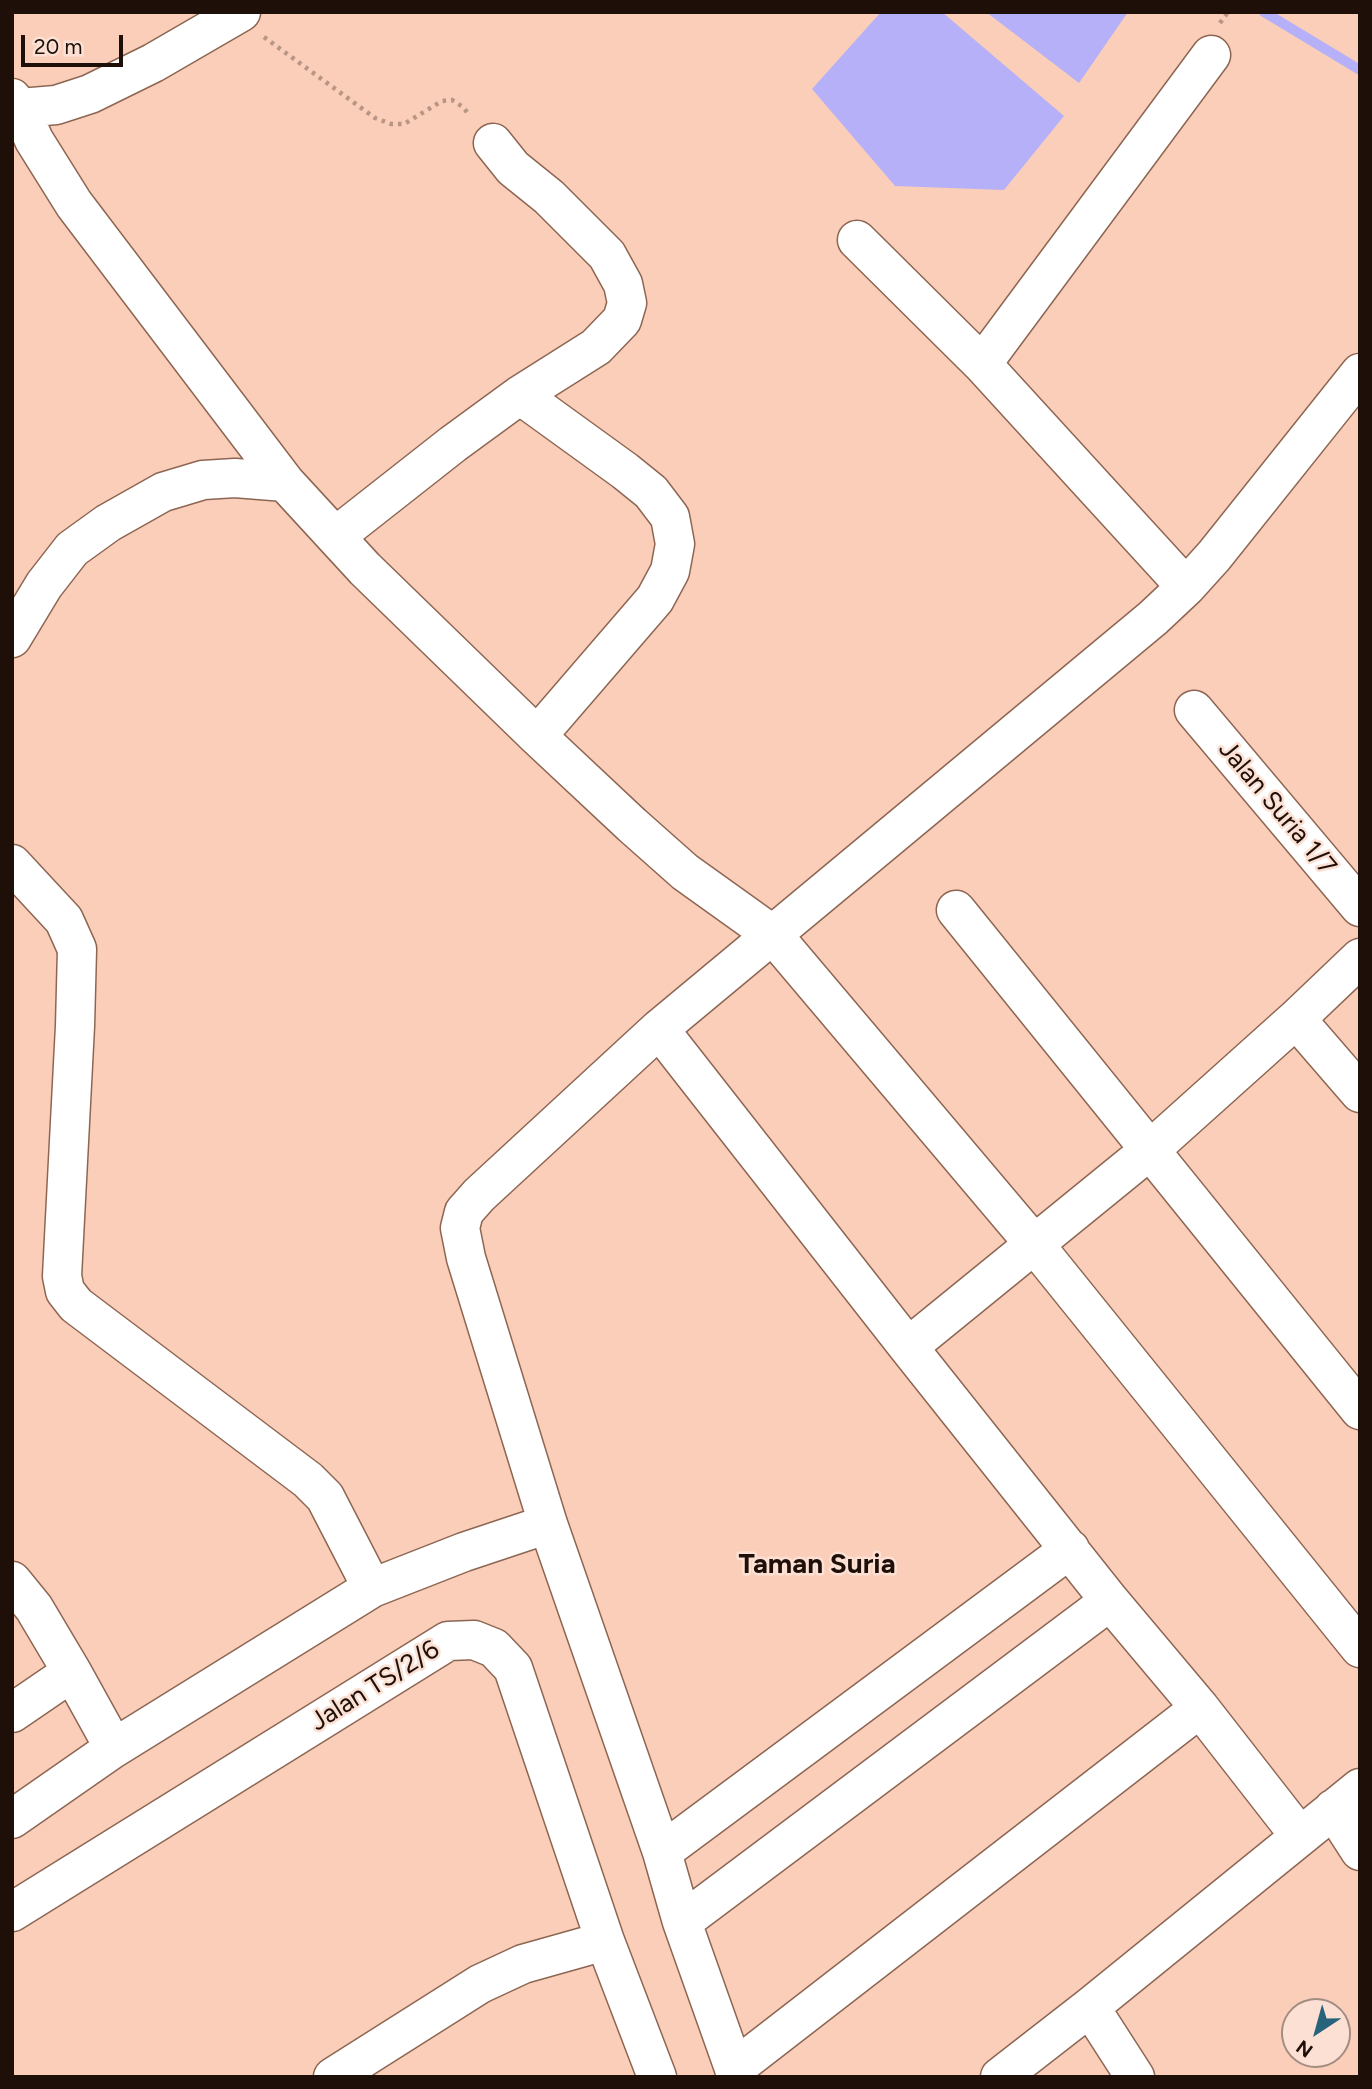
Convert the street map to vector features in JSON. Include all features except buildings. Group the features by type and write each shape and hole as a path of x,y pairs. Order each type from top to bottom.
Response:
{"street":[{"path":"238,14 153,63 90,94 56,105 16,103 34,140 74,204 285,482 365,569 537,736 685,872 773,935 1035,1245 1360,1648"},
{"path":"982,364 1216,38"},
{"path":"336,536 520,395 596,347 622,320 627,303 623,284 607,255 549,197 513,168 494,143"},
{"path":"857,240 982,364 1186,587"},
{"path":"1200,1708 735,2073 682,1922 662,1852 548,1524 466,1258 460,1228 464,1212 479,1195 659,1029 1153,618 1186,587 1359,376"},
{"path":"520,395 650,492 670,517 675,544 670,571 654,598 537,736"},
{"path":"12,638 44,585 72,549 108,523 163,492 203,481 235,478 285,482"},
{"name":"Jalan Suria 1/7","path":"1194,710 1360,907"},
{"path":"12,864 64,920 77,949 63,1262 65,1291 76,1305 309,1480 325,1497 372,1588"},
{"path":"956,910 1360,1410"},
{"path":"908,1347 1150,1150 1360,958"},
{"path":"1296,1019 1360,1093"},
{"path":"659,1029 908,1347 1200,1708 1299,1835"},
{"path":"12,1819 114,1748 372,1588 464,1552 548,1524"},
{"path":"662,1852 1070,1549"},
{"path":"12,1581 34,1608 114,1748"},
{"path":"682,1922 1111,1601"},
{"name":"Jalan TS/2/6","path":"12,1912 448,1641 474,1640 494,1648 513,1668 605,1941 657,2077"},
{"path":"12,1713 72,1672"},
{"path":"1000,2077 1346,1798 1360,1851"},
{"path":"333,2077 481,1984 523,1964 605,1941"},
{"path":"1090,2007 1135,2077"}],"path":[{"path":"1216,38 1228,12"},
{"path":"238,14 375,118 391,124 404,124 442,101 452,100 463,107 494,143"}],"shaded area":[{"path":"881,12 942,12 1064,116 1004,190 895,186 812,89"},
{"path":"986,12 1128,12 1079,83"}],"waterway":[{"path":"1264,12 1360,70"}],"district":[{"name":"Taman Suria","path":"817,1565"}]}
